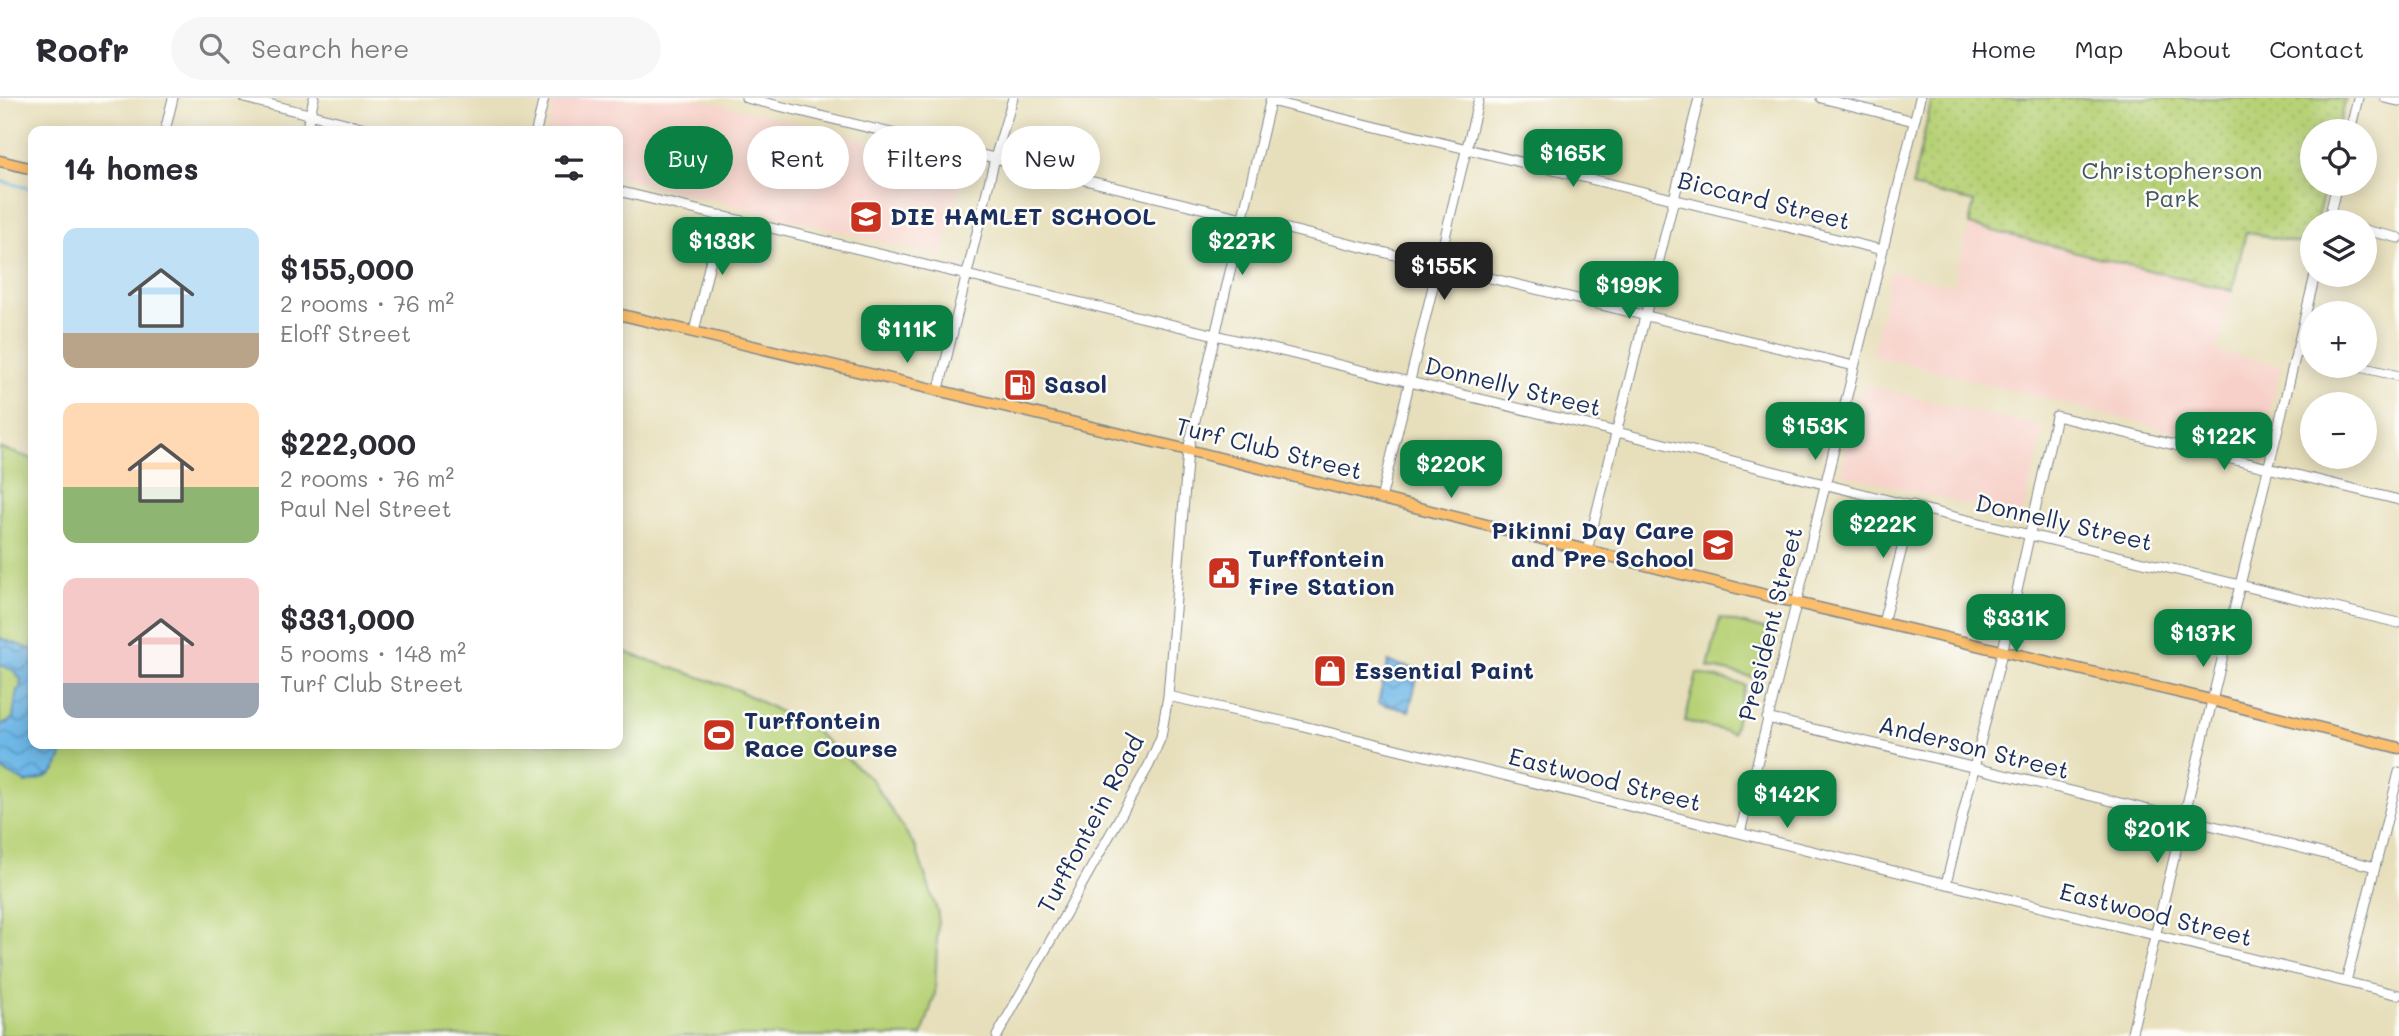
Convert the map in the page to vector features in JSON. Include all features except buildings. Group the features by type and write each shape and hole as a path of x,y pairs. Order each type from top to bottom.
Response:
{"main road":[{"path":"0,162 28,169"},
{"name":"Turf Club Street","path":"623,315 939,389 1797,603 2211,700 2399,748"}],"street":[{"path":"166,126 173,98"},
{"path":"244,98 357,126"},
{"path":"307,126 314,98"},
{"path":"537,126 544,98"},
{"path":"749,98 1854,366"},
{"path":"939,389 995,158 1013,98"},
{"path":"1381,499 1479,98"},
{"path":"1587,551 1699,98"},
{"path":"1821,98 1914,121"},
{"name":"President Street","path":"1740,833 1920,98"},
{"path":"2353,119 2358,98"},
{"path":"2385,98 2399,101"},
{"name":"Biccard Street","path":"1270,100 1882,250"},
{"name":"Turffontein Road","path":"997,1036 1149,765 1161,737 1168,696 1188,450 1270,100"},
{"name":"Donnelly Street","path":"623,192 2399,623"},
{"path":"694,332 721,215"},
{"path":"2377,233 2399,238"},
{"path":"2131,1036 2312,287"},
{"path":"2296,351 2300,352"},
{"path":"2377,371 2399,376"},
{"path":"1946,884 2056,416 2399,500"},
{"path":"1883,623 1913,505"},
{"name":"Eastwood Street","path":"1168,696 1291,723 2399,995"},
{"name":"Anderson Street","path":"1767,718 2184,818 2375,867"},
{"path":"2347,982 2399,772"}],"shaded area":[{"path":"555,98 695,98 808,126 747,126 747,189 849,189 849,136 863,140 863,189 959,189 942,257 667,189 733,189 733,126 644,126 644,183 623,178 623,126 548,126"},
{"path":"1969,225 2232,291 2217,351 2281,365 2260,453 1872,355 1891,271 1953,286"},
{"path":"1863,385 2044,428 2022,518 1841,474"}],"green space":[{"name":"Christopherson Park","path":"1932,98 2346,98 2341,119 2300,119 2300,196 2323,196 2319,210 2300,210 2300,244 2246,232 2232,291 1969,225 1974,202 1912,187"},
{"name":"Turffontein Race Course","path":"0,448 28,457 28,749 623,749 623,652 738,690 810,727 872,780 916,848 938,914 935,994 922,1036 0,1036"},
{"path":"1720,618 1768,630 1756,678 1708,667"},
{"path":"1697,673 1745,685 1733,733 1685,721"}],"water":[{"path":"0,638 28,648 28,749 64,749 57,767 44,778 26,783 0,769 0,724 13,718 21,679 13,670 0,665"},
{"path":"1388,662 1419,670 1409,711 1378,703"}],"waterway":[{"path":"0,181 28,188"}],"place":[{"name":"DIE HAMLET SCHOOL","path":"866,217"},
{"name":"Sasol","path":"1020,385"},
{"name":"Pikinni Day Care and Pre School","path":"1718,545"},
{"name":"Turffontein Fire Station","path":"1224,573"},
{"name":"Essential Paint","path":"1330,671"},
{"name":"Turffontein Race Course","path":"719,735"}]}
